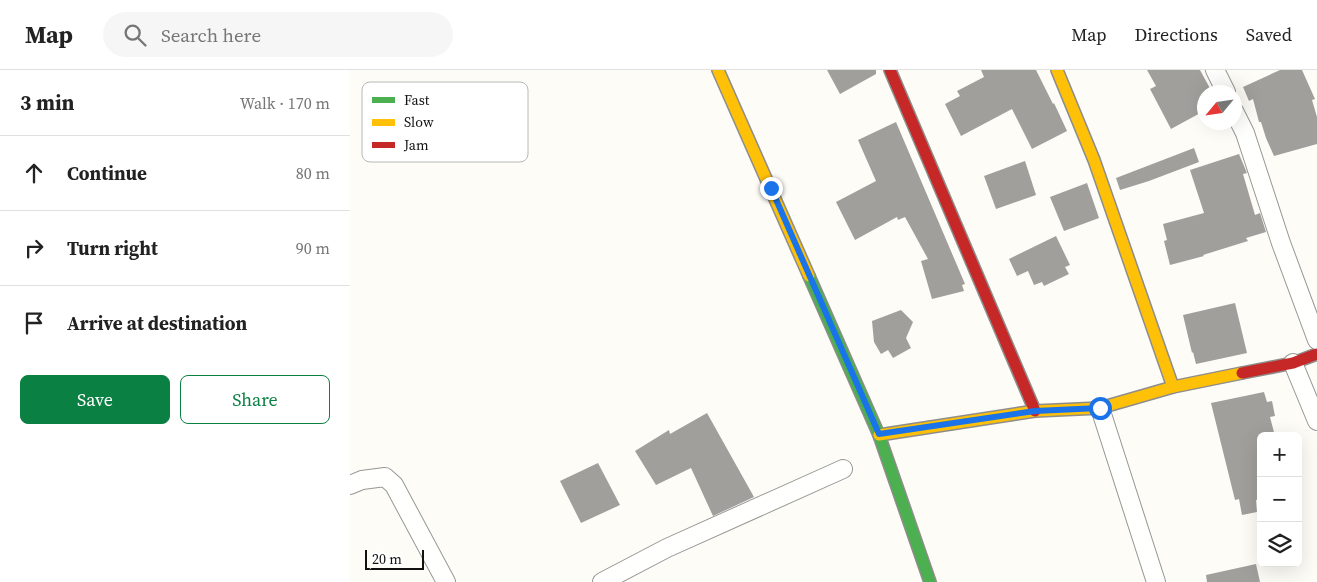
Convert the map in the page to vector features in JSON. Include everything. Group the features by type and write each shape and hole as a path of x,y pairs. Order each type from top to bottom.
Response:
{"street":[{"path":"718,70 879,434 930,582"},
{"path":"890,70 1035,411"},
{"path":"1057,70 1094,160 1173,387"},
{"path":"1215,70 1222,85"},
{"path":"1242,127 1281,243 1317,340"},
{"path":"879,434 1035,411 1100,408 1173,387 1293,363 1317,354"},
{"path":"1293,363 1317,421"},
{"path":"1100,408 1156,582"},
{"path":"602,582 667,548 843,469"},
{"path":"350,485 362,480 385,477 394,485 446,582"}],"building":[{"path":"827,70 876,70 876,74 840,94"},
{"path":"981,70 1036,70 1067,131 1032,149 1012,109 961,136 945,104 960,96 957,91 984,77"},
{"path":"1147,70 1200,70 1208,85 1197,85 1197,115 1171,129 1150,89 1156,86"},
{"path":"1280,70 1302,70 1315,99 1312,100 1317,117 1317,144 1274,156 1261,122 1259,122 1253,99 1249,101 1243,87"},
{"path":"896,122 965,284 962,285 964,291 932,299 921,261 928,259 905,217 898,220 897,217 855,240 836,202 876,181 858,140"},
{"path":"1194,148 1199,162 1120,190 1116,178"},
{"path":"1239,154 1247,173 1243,174 1255,215 1260,213 1266,232 1246,238 1248,241 1170,265 1164,241 1167,240 1163,224 1204,213 1190,170"},
{"path":"1025,161 1036,195 996,209 984,176"},
{"path":"1087,183 1099,218 1064,231 1050,197"},
{"path":"1056,236 1070,265 1065,267 1069,274 1044,286 1042,282 1034,285 1028,271 1017,276 1009,259"},
{"path":"1235,303 1247,353 1196,364 1183,315"},
{"path":"901,310 913,322 906,338 911,348 893,358 888,350 881,354 874,342 872,321"},
{"path":"1264,392 1267,402 1272,401 1275,416 1270,417 1274,432 1257,432 1257,512 1242,515 1239,499 1235,500 1211,403"},
{"path":"707,413 754,497 713,516 691,468 656,485 635,451 669,430 670,434"},
{"path":"598,463 620,505 581,523 560,481"},
{"path":"1256,564 1260,582 1207,582 1206,575"}],"traffic: fast":[{"path":"809,276 879,435 930,582"}],"traffic: slow":[{"path":"718,70 809,276"},
{"path":"1057,70 1094,160 1173,387"},
{"path":"879,435 1035,411 1100,408 1173,387 1242,373"}],"traffic: jam":[{"path":"890,70 1035,411"},
{"path":"1242,373 1293,363 1317,354"}],"route":[{"path":"771,188 879,434 1035,411 1100,408"}]}
